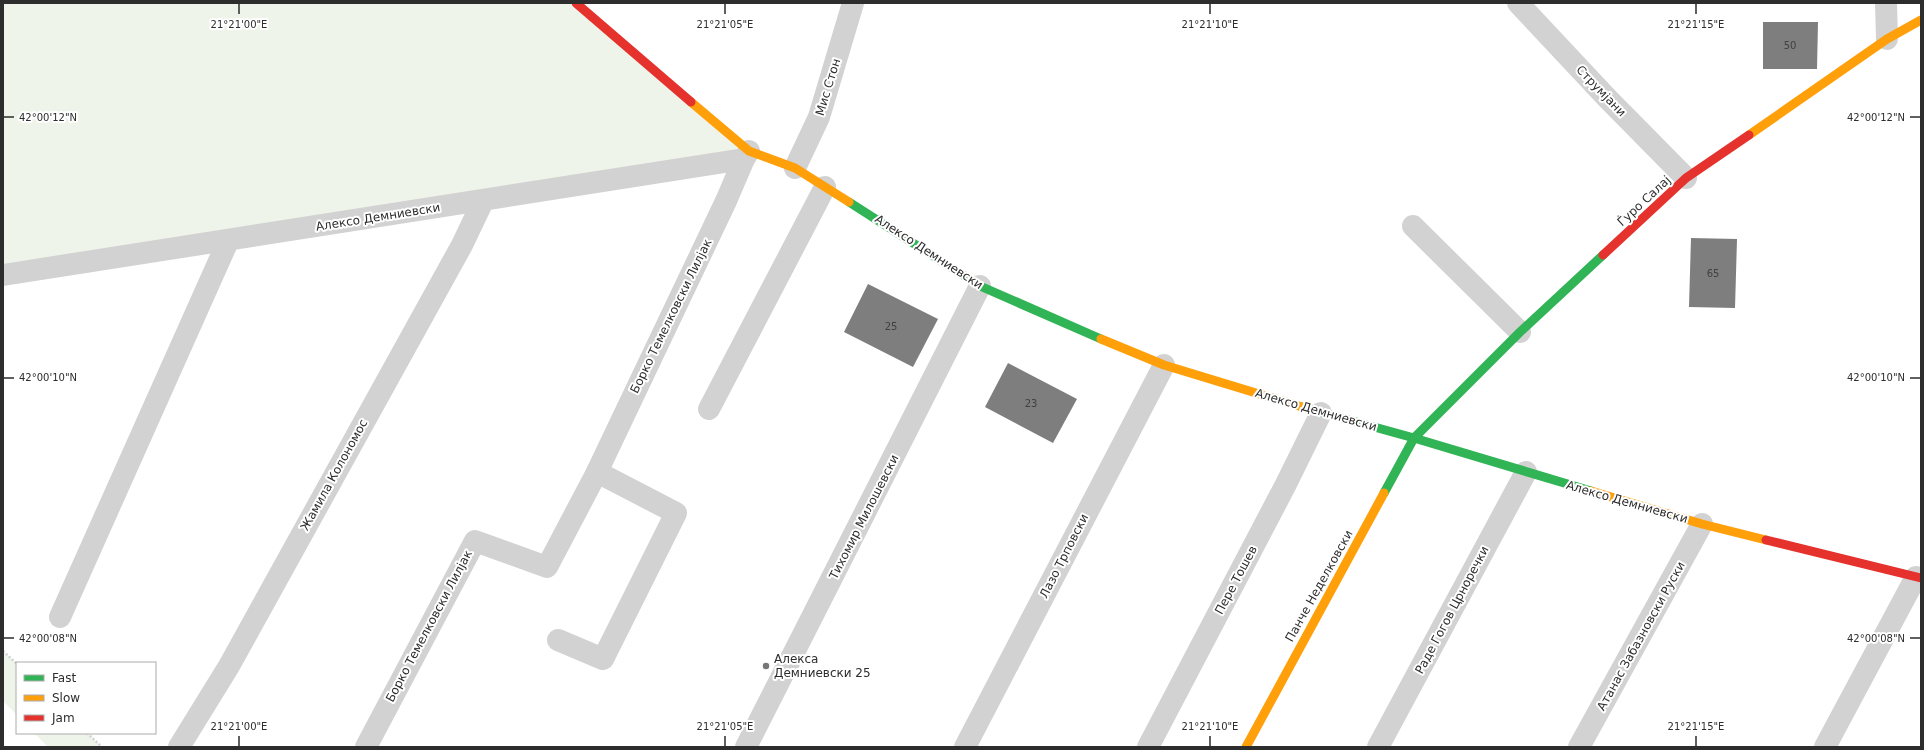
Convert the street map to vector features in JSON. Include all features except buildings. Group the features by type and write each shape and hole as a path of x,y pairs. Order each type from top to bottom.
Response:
{"street":[{"name":"Алексо Демниевски","path":"576,3 746,155"},
{"name":"Мис Стон","path":"795,168 819,117 853,3"},
{"name":"Струмјани","path":"1518,3 1608,100 1686,178"},
{"path":"1886,3 1887,38"},
{"name":"Ѓуро Салај","path":"1414,438 1520,332 1686,178 1887,38 1921,20"},
{"name":"Алексо Демниевски","path":"3,275 483,201 746,155 795,168 912,240 980,286 1164,365 1321,413 1414,438 1702,524 1918,577"},
{"name":"Борко Темелковски Лилјак","path":"366,747 475,541 547,567 597,472 746,155"},
{"path":"709,409 825,187"},
{"name":"Жамила Колономос","path":"179,747 229,666 462,245 483,201"},
{"path":"1413,226 1520,332"},
{"path":"60,617 228,241"},
{"name":"Тихомир Милошевски","path":"746,747 980,286"},
{"name":"Лазо Трповски","path":"965,747 1164,365"},
{"name":"Пере Тошев","path":"1148,747 1285,486 1321,413"},
{"name":"Панче Неделковски","path":"1246,747 1414,438"},
{"path":"558,640 603,659 676,513 597,472"},
{"name":"Раде Гогов Црноречки","path":"1378,747 1526,472"},
{"name":"Атанас Забазновски Руски","path":"1579,747 1702,524"},
{"path":"1825,747 1918,577"}],"path":[{"path":"3,651 16,663"},
{"path":"88,734 102,747"}],"shaded area":[{"path":"3,3 576,3 749,151 3,275"},
{"path":"3,651 16,663 16,714 3,701"},
{"path":"35,734 88,734 102,747 48,747"}],"traffic: fast":[{"path":"849,202 980,286 1101,339"},
{"path":"1384,493 1414,438 1520,332 1603,255"},
{"path":"1302,407 1414,438 1591,491"}],"traffic: slow":[{"path":"1749,135 1887,39 1921,20"},
{"path":"691,102 749,151 795,168 849,202"},
{"path":"1101,339 1164,365 1302,407"},
{"path":"1591,491 1702,524 1766,540"},
{"path":"1246,747 1384,493"}],"traffic: jam":[{"path":"576,3 691,102"},
{"path":"1603,255 1686,178 1749,135"},
{"path":"1766,540 1921,578"}],"place":[{"name":"Алекса Демниевски 25","path":"766,666"}]}
